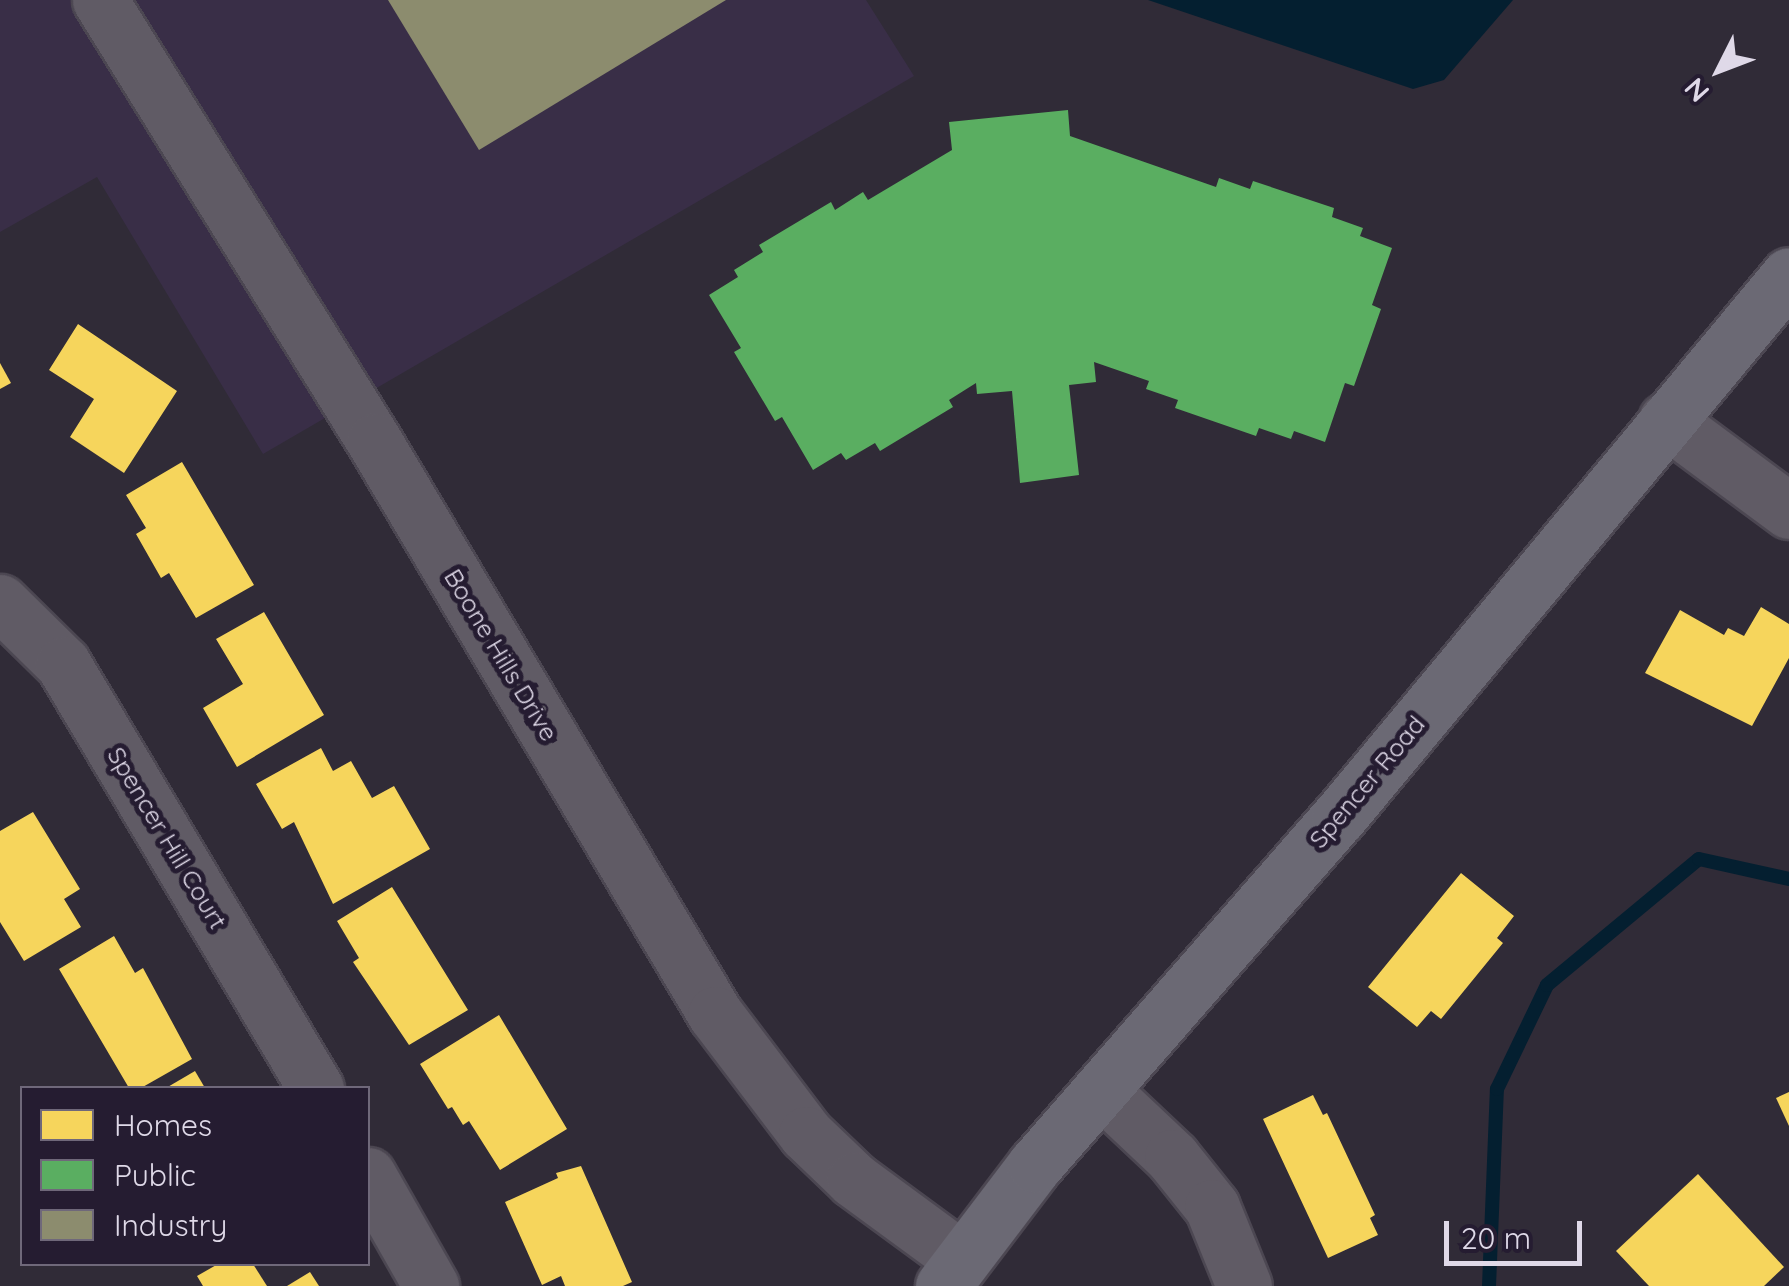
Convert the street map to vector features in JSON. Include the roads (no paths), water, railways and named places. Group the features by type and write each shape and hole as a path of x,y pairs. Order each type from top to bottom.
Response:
{"main road":[{"name":"Spencer Road","path":"952,1272 1101,1090 1339,817 1789,275"}],"street":[{"name":"Boone Hills Drive","path":"100,0 374,441 714,1014 806,1134 952,1272"},
{"path":"1666,420 1789,511"},
{"name":"Spencer Hill Court","path":"0,602 63,664 315,1086"},
{"path":"1101,1090 1172,1156 1212,1206 1244,1286"},
{"path":"370,1178 431,1286"}],"water":[{"path":"1148,0 1513,0 1444,80 1413,89"}],"waterway":[{"path":"1489,1286 1497,1089 1547,985 1699,859 1789,879"}]}
